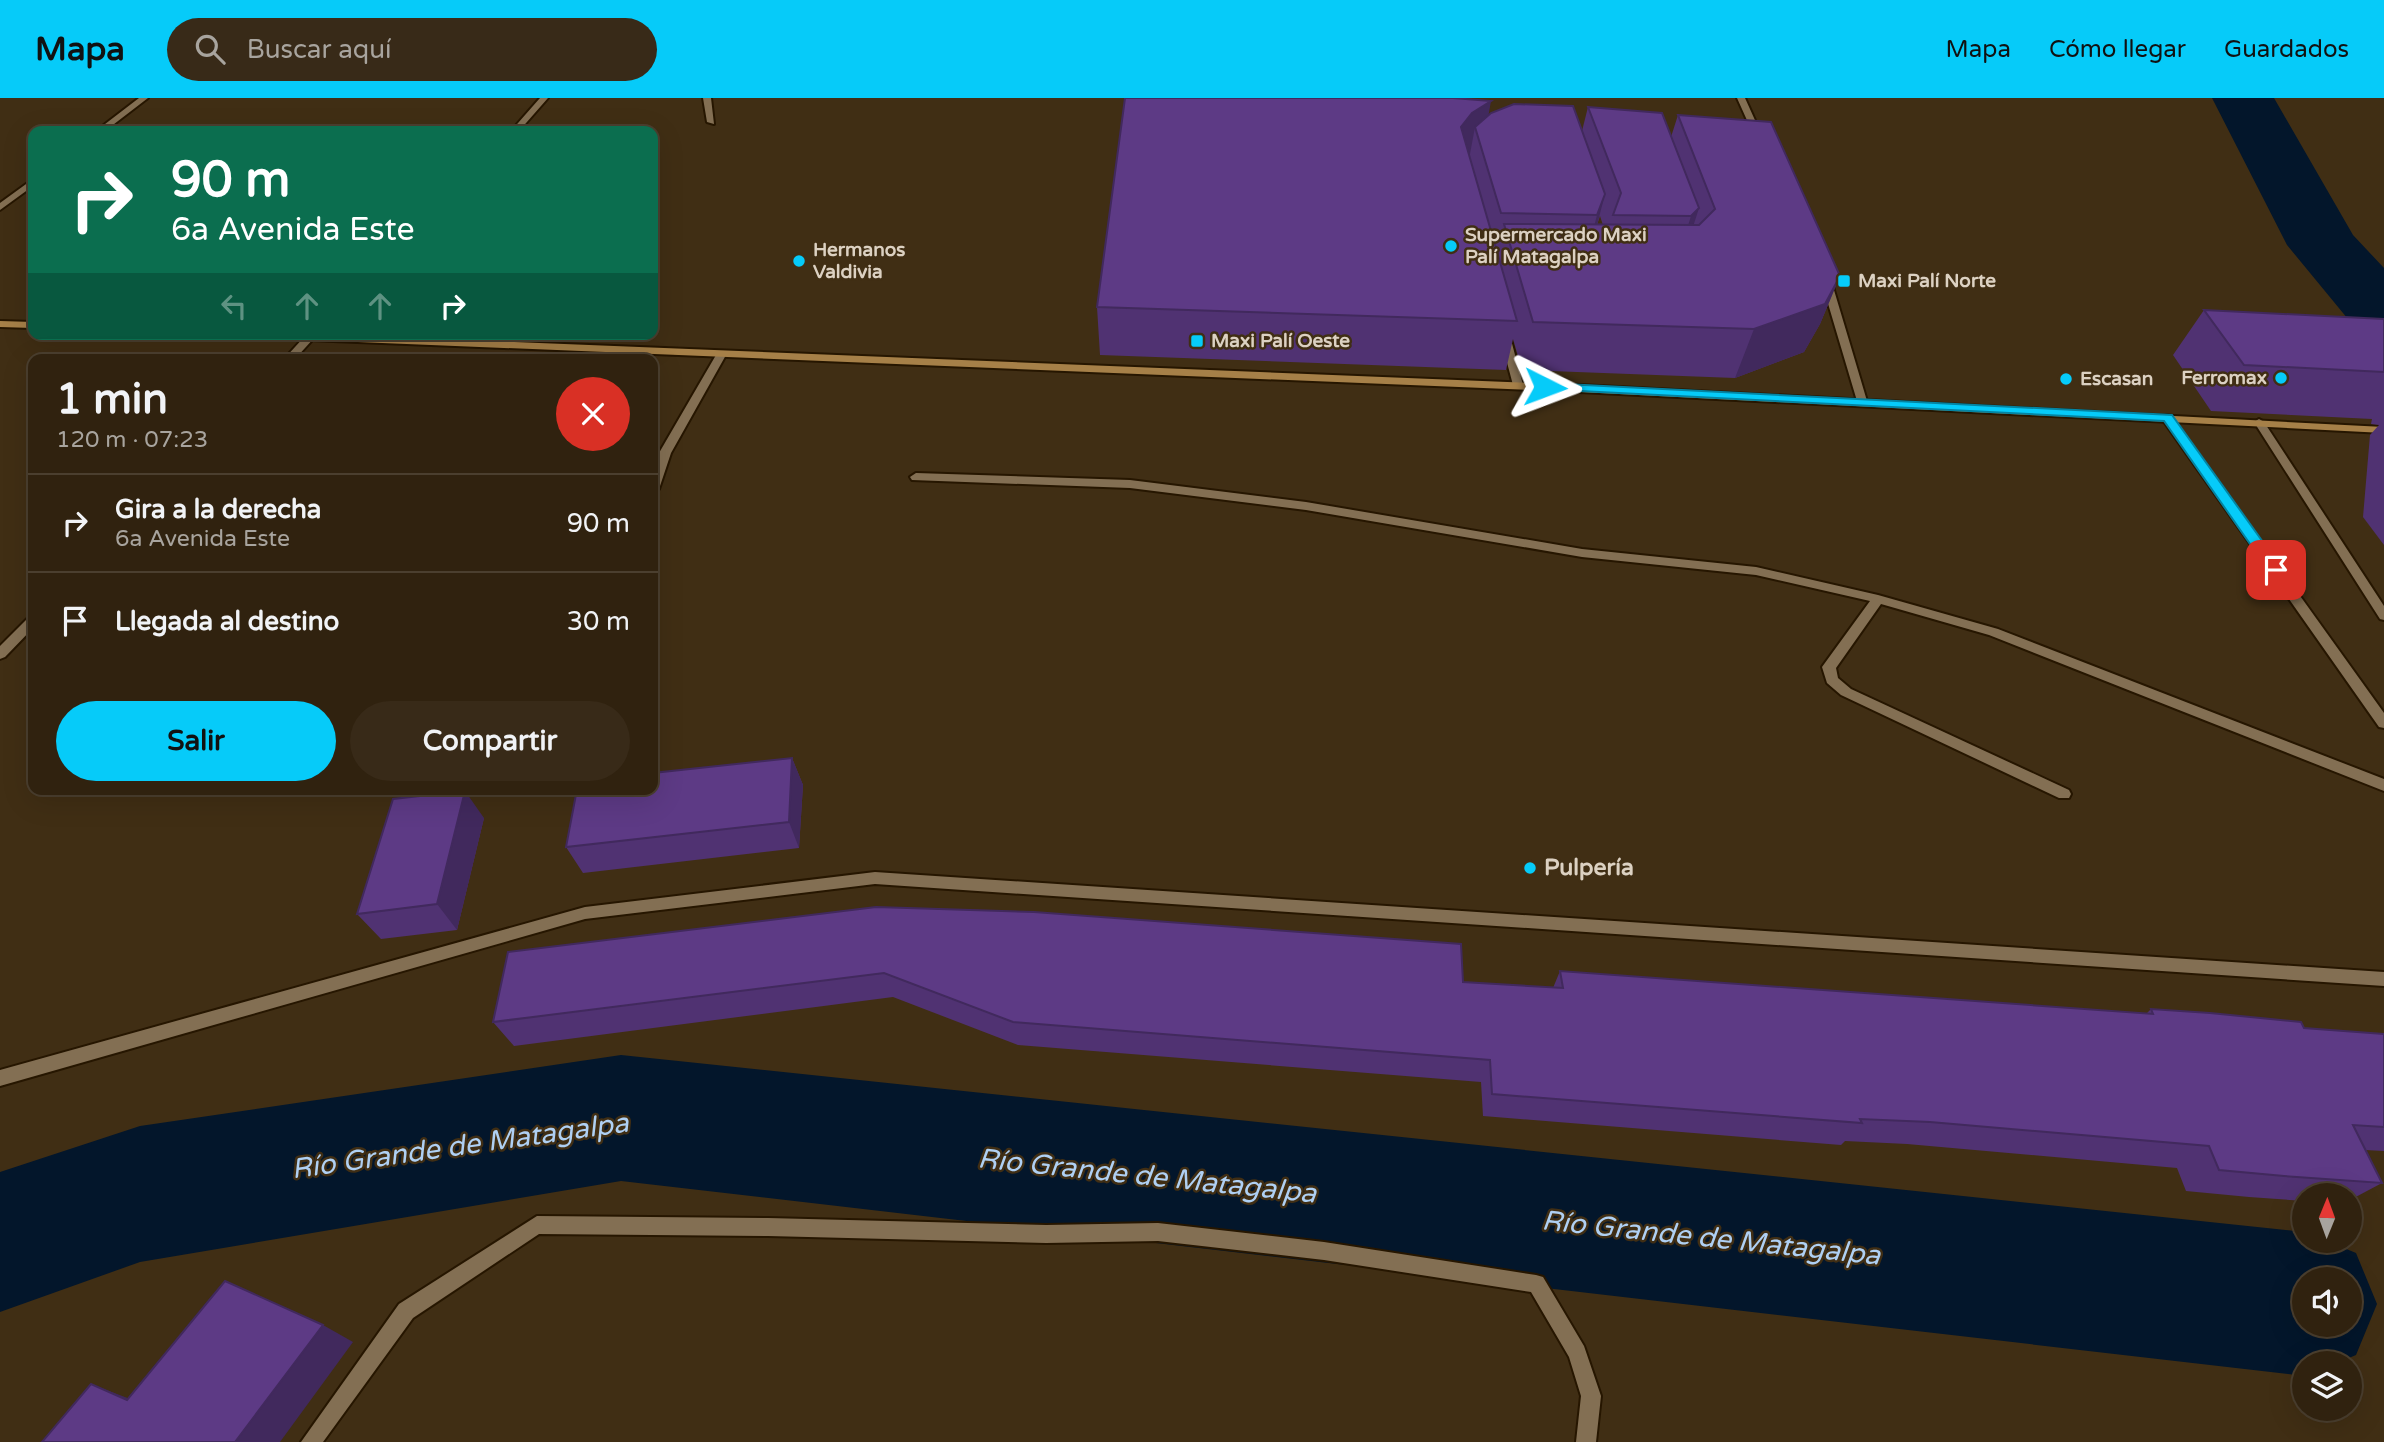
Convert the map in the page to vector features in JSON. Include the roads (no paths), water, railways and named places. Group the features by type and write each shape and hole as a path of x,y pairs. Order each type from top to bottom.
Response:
{"main road":[{"path":"0,324 28,326"},
{"path":"398,340 1518,385 2384,430"}],"street":[{"path":"107,126 144,98"},
{"path":"519,126 544,98"},
{"path":"707,98 711,122"},
{"path":"1741,98 1766,154"},
{"path":"0,207 28,186"},
{"path":"1821,269 1862,401"},
{"path":"1500,319 1518,385"},
{"path":"294,354 308,340"},
{"path":"658,474 665,453 721,355"},
{"path":"2167,418 2384,723"},
{"path":"2259,422 2384,616"},
{"path":"916,477 1130,484 1293,505 1582,553 1756,570 1878,599 1993,632 2384,785"},
{"path":"1878,599 1829,667 1832,680 1846,692 2064,794"},
{"path":"0,653 28,625"},
{"path":"0,1078 585,913 875,878 2384,979"},
{"path":"311,1442 406,1311 537,1225 1045,1234 1158,1232 1324,1251 1536,1284 1577,1353 1591,1396 1586,1442"}],"waterway":[{"path":"2243,98 2323,245 2384,314"},
{"name":"Río Grande de Matagalpa","path":"0,1242 140,1194 621,1118 2292,1303"}],"place":[{"name":"Supermercado Maxi Palí Matagalpa","path":"1451,246"},
{"name":"Hermanos Valdivia","path":"799,261"},
{"name":"Maxi Palí Norte","path":"1844,281"},
{"name":"Maxi Palí Oeste","path":"1197,341"},
{"name":"Ferromax","path":"2281,378"},
{"name":"Escasan","path":"2066,379"},
{"name":"Pulpería","path":"1530,868"}]}
